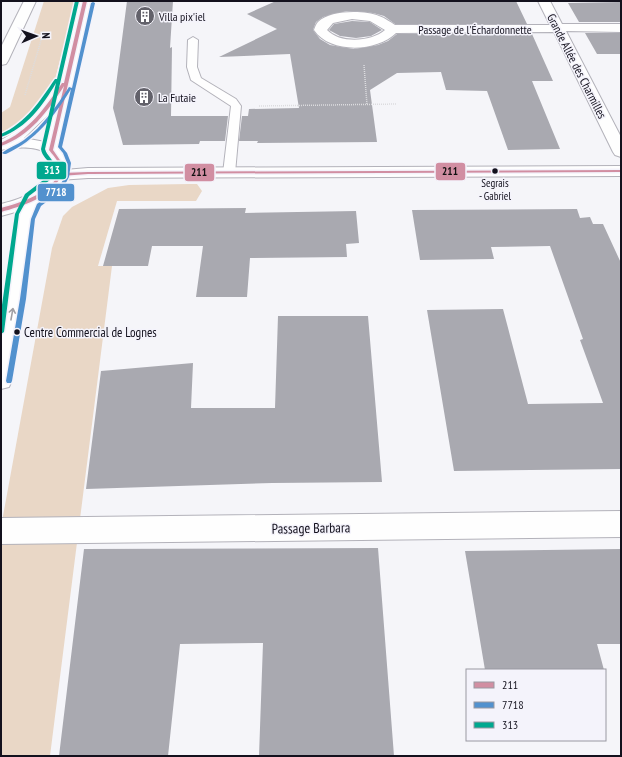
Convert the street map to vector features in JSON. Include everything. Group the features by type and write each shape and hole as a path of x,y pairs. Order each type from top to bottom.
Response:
{"street":[{"path":"1,61 30,1"},
{"path":"51,150 85,1"},
{"name":"Grande Allée des Charmilles","path":"544,1 621,152"},
{"name":"Passage de l'Échardonnette","path":"393,29 383,38 362,42 332,41 323,36 320,30 321,25 328,20 338,17 358,16 373,18 393,29 621,28"},
{"path":"4,145 36,120 54,100 69,74"},
{"path":"1,210 16,207 33,200 45,192 54,184 59,175 61,165 58,157 51,150 40,145 4,145"},
{"path":"59,175 88,173 621,171"},
{"path":"1,380 15,298 25,217 33,200"},
{"name":"Passage Barbara","path":"1,531 621,524"}],"lane":[{"path":"194,40 192,68 196,80 232,101 236,106 229,173"}],"path":[{"path":"23,98 46,24"},
{"path":"362,42 367,105"},
{"path":"236,106 397,104"}],"shaded area":[{"path":"44,1 76,1 51,94 22,127 1,138 1,113 10,107"},
{"path":"197,184 202,191 196,201 117,201 98,266 112,266 50,756 1,756 1,527 52,248 63,216 72,207 108,188 129,185"}],"building":[{"name":"La Futaie","path":"127,1 173,1 170,48 172,47 171,116 228,116 225,141 200,141 199,144 123,145 113,108"},
{"path":"276,1 516,1 527,24 395,24 384,16 373,13 347,11 323,17 316,22 313,30 320,39 330,45 354,49 378,45 388,41 397,34 532,34 553,81 532,81 560,149 508,150 487,91 446,90 441,72 397,73 370,90 377,142 257,143 258,141 239,141 242,116 248,116 249,109 299,108 290,54 219,57 277,29 247,14"},
{"path":"621,2 621,22 579,22 568,3"},
{"path":"352,21 370,22 382,30 371,36 356,38 340,36 329,30 334,24"},
{"path":"585,33 621,33 621,54 597,54"},
{"path":"246,208 245,213 356,211 359,243 346,244 347,257 250,258 247,297 196,297 203,246 152,246 148,266 103,266 119,209"},
{"path":"577,209 580,218 590,217 593,224 603,224 621,263 621,469 454,471 427,310 503,309 528,404 603,403 580,340 583,339 550,246 491,247 494,259 420,260 412,210"},
{"path":"278,316 368,316 382,482 272,483 86,489 101,371 193,363 191,408 275,408"},
{"path":"378,548 394,756 259,756 263,643 180,644 168,756 59,756 84,549"},
{"path":"621,549 621,644 597,644 604,669 485,669 465,551"}],"transit line":[{"name":"313","path":"1,332 17,214 27,195 48,179 53,166 51,161 44,154 43,149 77,1"},
{"name":"211","path":"1,210 20,204 40,195 49,189 56,181 60,173 60,163 51,150 85,1"},
{"name":"7718","path":"9,381 23,299 33,219 39,205 60,189 67,177 69,163 65,153 60,147 93,3"},
{"name":"313","path":"1,136 10,132 26,120 39,105 56,80"},
{"name":"211","path":"1,145 11,141 29,128 51,103 63,84"},
{"name":"7718","path":"4,153 15,148 33,135 50,118 70,88"},
{"name":"211","path":"59,175 88,173 621,171"}],"place":[{"name":"Villa pix'iel","path":"145,16"},
{"name":"La Futaie","path":"144,97"},
{"name":"Segrais - Gabriel","path":"495,171"},
{"name":"Centre Commercial de Lognes","path":"17,332"}]}
